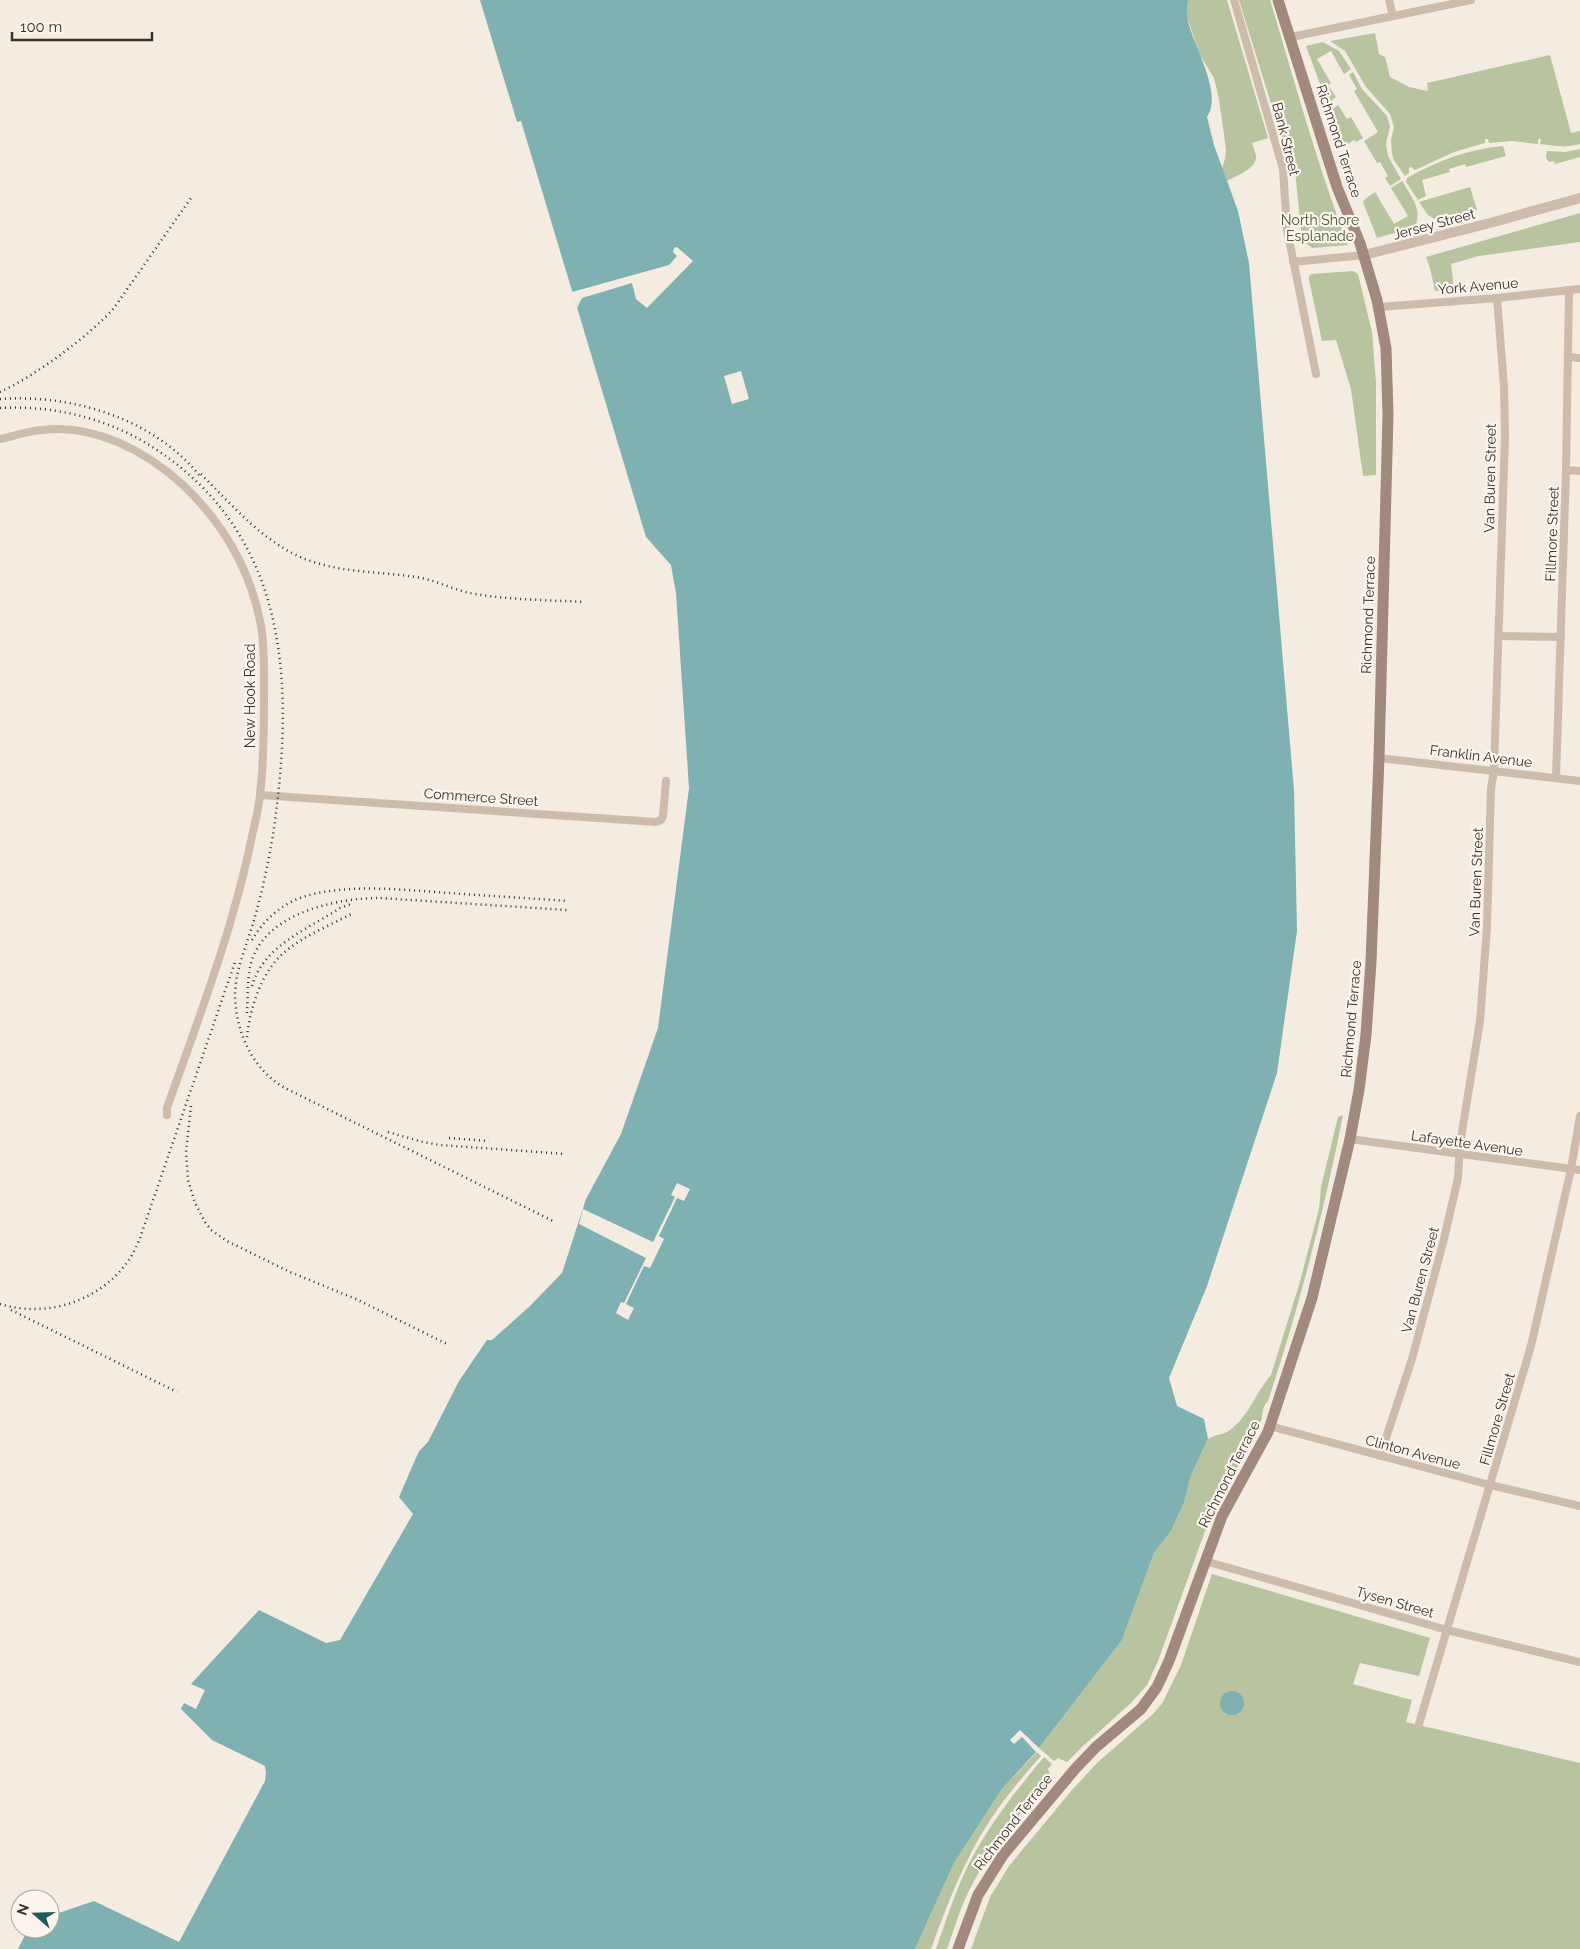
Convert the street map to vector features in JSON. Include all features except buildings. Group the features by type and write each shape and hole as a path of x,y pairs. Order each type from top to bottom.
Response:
{"main road":[{"name":"Richmond Terrace","path":"958,1949 978,1895 1003,1855 1038,1810 1081,1762 1141,1709 1154,1693 1169,1661 1225,1509 1261,1447 1270,1426 1312,1298 1350,1138 1362,1070 1368,1009 1379,758 1388,399 1386,348 1379,307 1364,255 1337,187 1278,0"}],"street":[{"name":"Bank Street","path":"1234,0 1282,163 1287,229 1316,374"},
{"path":"1389,0 1393,16"},
{"path":"1291,37 1471,0"},
{"name":"Jersey Street","path":"1293,262 1364,255 1462,231 1580,198"},
{"name":"York Avenue","path":"1379,307 1497,298 1580,289"},
{"name":"Fillmore Street","path":"1556,778 1569,358 1569,290"},
{"name":"Van Buren Street","path":"1380,1456 1412,1359 1458,1178 1480,1021 1488,927 1491,788 1494,771 1505,436 1504,386 1497,298"},
{"path":"1569,358 1580,358"},
{"name":"New Hook Road","path":"0,439 41,430 82,431 106,438 129,448 177,480 198,499 215,520 244,569 261,627 264,660 264,723 260,795 234,915 167,1108 167,1116"},
{"path":"1566,470 1580,471"},
{"path":"1499,636 1561,637"},
{"name":"Franklin Avenue","path":"1379,758 1580,781"},
{"name":"Commerce Street","path":"260,795 656,822 661,820 663,816 666,782"},
{"name":"Fillmore Street","path":"1419,1724 1531,1346 1571,1169 1580,1116"},
{"name":"Lafayette Avenue","path":"1350,1138 1580,1170"},
{"name":"Clinton Avenue","path":"1270,1426 1490,1485 1580,1506"},
{"name":"Tysen Street","path":"1205,1560 1447,1630 1580,1662"}],"green space":[{"path":"1188,0 1227,0 1268,138 1252,143 1256,157 1254,163 1244,172 1227,181 1222,168 1226,149 1219,99 1214,78 1200,55 1186,14"},
{"name":"North Shore Esplanade","path":"1239,0 1270,0 1316,154 1348,245 1312,248 1302,240 1295,170 1291,159 1288,159"},
{"path":"1375,33 1379,54 1385,57 1390,77 1409,87 1428,91 1427,83 1550,55 1571,133 1580,131 1580,144 1565,146 1540,144 1541,139 1538,139 1538,144 1512,141 1489,143 1488,139 1485,139 1485,143 1454,152 1415,170 1411,167 1409,168 1409,173 1405,176 1392,154 1391,140 1394,127 1390,114 1366,87 1345,51 1330,41"},
{"path":"1323,42 1339,51 1351,69 1344,74 1331,51 1317,59 1331,83 1328,85 1336,97 1330,102 1326,100 1306,46"},
{"path":"1353,72 1362,89 1387,116 1390,127 1386,143 1388,156 1401,179 1390,186 1385,178 1388,176 1380,162 1377,163 1364,141 1378,132 1354,91 1357,89 1349,75"},
{"path":"1338,105 1347,119 1351,117 1363,138 1356,142 1354,140 1343,147 1330,111"},
{"path":"1503,146 1506,156 1466,167 1465,164 1449,169 1450,172 1422,180 1426,196 1418,200 1406,182 1407,178 1441,161 1477,150"},
{"path":"1580,149 1580,157 1555,164 1554,161 1549,162 1546,158 1547,151 1565,152"},
{"path":"1402,181 1417,209 1418,215 1415,227 1377,238 1363,202 1375,192 1394,224 1408,216 1391,188"},
{"path":"1470,187 1477,210 1438,221 1428,215 1419,202"},
{"path":"1580,213 1580,242 1479,256 1451,264 1454,289 1435,291 1426,257"},
{"path":"1353,271 1358,274 1372,332 1376,383 1376,475 1363,476 1351,389 1336,340 1322,341 1309,280 1309,276 1312,274"},
{"path":"1343,1115 1310,1259 1268,1401 1264,1406 1261,1421 1205,1531 1158,1661 1147,1685 1131,1703 1067,1762 1058,1758 1054,1761 1039,1748 1122,1640 1154,1553 1171,1531 1184,1503 1191,1475 1208,1439 1228,1432 1237,1424 1271,1375 1299,1285 1319,1209 1321,1187 1338,1117"},
{"path":"1212,1574 1430,1638 1419,1676 1360,1663 1353,1684 1412,1700 1406,1722 1580,1763 1580,1949 971,1949 990,1897 1009,1866 1097,1763 1154,1713 1163,1702 1181,1665"},
{"path":"1037,1752 1041,1756 1003,1802 978,1840 954,1888 931,1949 915,1949 954,1863 1002,1789"},
{"path":"1044,1757 1052,1764 1048,1769 1052,1778 989,1856 965,1900 947,1949 936,1949 956,1892 972,1858 1000,1813"}],"water":[{"path":"480,0 1188,0 1187,14 1190,27 1205,67 1212,94 1211,107 1207,117 1214,145 1238,211 1249,263 1294,790 1297,931 1277,1073 1207,1286 1169,1378 1177,1406 1204,1419 1208,1439 1191,1475 1184,1503 1171,1531 1154,1553 1122,1640 1039,1748 1020,1730 1010,1740 1014,1744 1022,1737 1036,1752 1002,1789 954,1863 915,1949 18,1949 23,1939 60,1939 60,1913 94,1901 179,1942 265,1781 266,1773 265,1766 212,1740 181,1709 184,1703 196,1709 205,1690 191,1684 259,1610 326,1643 340,1640 413,1514 399,1497 419,1451 428,1442 459,1381 487,1340 492,1340 530,1306 562,1273 586,1199 621,1134 658,1028 689,788 676,593 671,565 646,537 521,121 517,122"},
{"path":"1232,1691 1241,1694 1244,1703 1241,1712 1232,1715 1223,1712 1220,1703 1223,1694"}],"pier":[{"path":"677,247 693,261 647,308 636,299 632,283 582,298 577,308 572,292 669,265 677,256 673,252 674,248"},
{"path":"741,371 749,399 732,404 724,376"},
{"path":"677,1183 690,1189 684,1201 677,1198 659,1236 664,1239 650,1268 644,1266 626,1304 634,1308 628,1320 616,1313 621,1302 624,1303 646,1258 579,1224 583,1209 653,1242 675,1197 671,1195"}],"railway":[{"path":"0,392 45,366 76,343 114,308 191,198"},
{"path":"0,399 27,398 55,401 83,406 109,414 135,425 159,439 181,456 200,476"},
{"path":"0,408 41,409 82,416 121,430 157,450 202,486 235,528 259,573 274,622 281,673 283,726 280,781 273,835 260,899 239,967 235,996 236,1010 243,1037 255,1061 285,1088 553,1221"},
{"path":"201,474 233,507 268,538 308,560 338,568 424,578 475,594 516,599 585,602"},
{"path":"252,940 267,920 287,904 303,897 337,890 395,889 567,901"},
{"path":"247,1013 251,963 259,946 271,932 286,920 324,905 343,901 380,898 567,910"},
{"path":"252,986 258,972 276,949 301,931 340,908 351,904"},
{"path":"247,1037 254,1002 270,968 286,951 301,940 353,913"},
{"path":"0,1304 17,1308 35,1309 69,1304 100,1289 130,1259 140,1238 235,962"},
{"path":"191,1106 186,1152 188,1180 195,1203 211,1230 227,1241 290,1272 356,1299 447,1344"},
{"path":"388,1132 440,1145 566,1154"},
{"path":"449,1138 489,1141"},
{"path":"11,1310 177,1392"}]}
